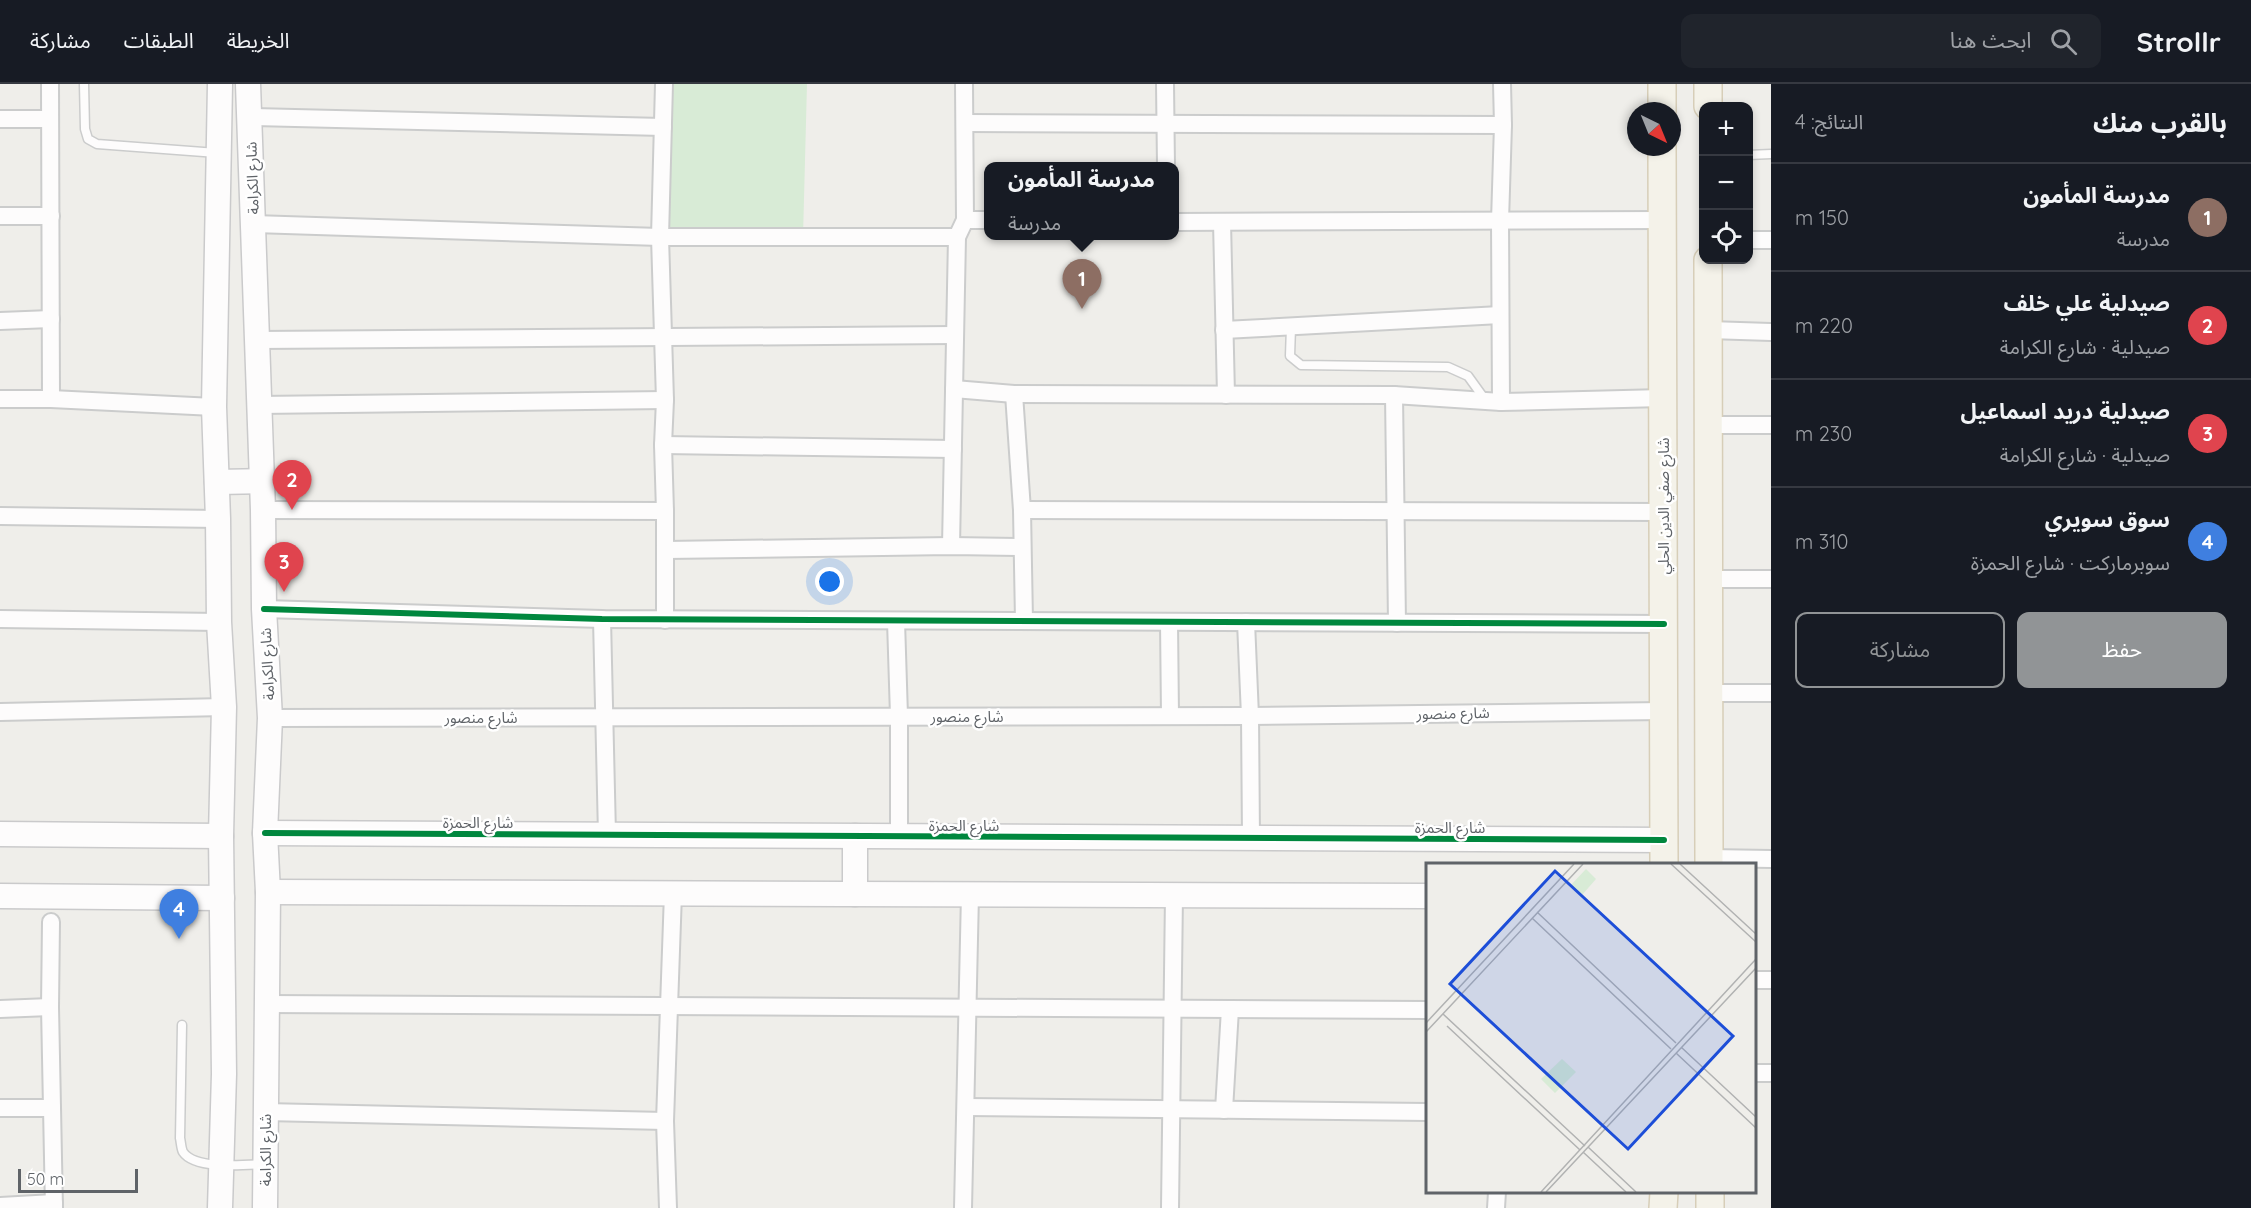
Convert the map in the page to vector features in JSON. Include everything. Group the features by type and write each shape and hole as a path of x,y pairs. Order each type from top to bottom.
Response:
{"main road":[{"path":"1662,84 1662,102"},
{"path":"1708,84 1708,102"},
{"name":"شارع صفي الدين الحلي","path":"1662,156 1664,852"},
{"path":"1708,264 1709,861"}],"street":[{"path":"50,84 51,399"},
{"name":"شارع الكرامة","path":"220,84 214,407 219,622 224,707 221,836 224,1074 220,1208"},
{"name":"شارع الكرامة","path":"248,84 263,510 264,609 270,718 265,833 268,892 265,1208"},
{"path":"664,84 660,237 664,336 665,620"},
{"path":"951,546 957,237 965,220 964,84"},
{"path":"1165,84 1166,162"},
{"path":"1493,402 1500,315 1502,84"},
{"path":"249,117 663,127"},
{"path":"0,119 50,118"},
{"path":"964,123 1503,124"},
{"path":"0,216 51,216"},
{"path":"965,220 984,220"},
{"path":"1179,222 1662,220"},
{"path":"1222,222 1226,395"},
{"path":"253,224 660,237 957,237"},
{"path":"1753,240 1771,240"},
{"path":"1224,330 1500,315"},
{"path":"0,321 51,319"},
{"path":"1709,330 1771,332"},
{"path":"257,340 955,335"},
{"path":"954,389 1014,394 1394,395 1493,402 1663,398"},
{"path":"1014,394 1022,510 1024,621"},
{"path":"1394,395 1397,623"},
{"path":"0,399 51,399 214,407"},
{"path":"259,405 664,400"},
{"path":"1709,425 1771,424"},
{"path":"663,445 953,449"},
{"path":"217,482 262,481"},
{"path":"263,510 665,511"},
{"path":"1022,510 1664,512"},
{"path":"0,516 218,519"},
{"path":"666,550 1022,547"},
{"path":"1709,579 1771,579"},
{"path":"264,609 665,620 1664,624"},
{"path":"0,619 219,622"},
{"path":"602,619 607,835"},
{"path":"896,621 899,836"},
{"path":"1169,622 1170,716"},
{"path":"1246,622 1250,716 1251,838"},
{"path":"1709,693 1771,693"},
{"path":"0,712 224,707"},
{"name":"شارع منصور","path":"270,718 1250,716 1664,711"},
{"name":"شارع الحمزة","path":"265,833 1251,838 1664,852"},
{"path":"0,834 221,836"},
{"path":"855,836 855,894"},
{"path":"1709,861 1771,859"},
{"path":"268,892 1426,896"},
{"path":"668,1208 665,1121 673,893"},
{"path":"963,1208 970,894"},
{"path":"1170,1208 1174,895"},
{"path":"0,896 222,898"},
{"path":"0,1206 54,1206 50,1007 51,922"},
{"path":"266,1004 1426,1010"},
{"path":"0,1009 50,1007"},
{"path":"1224,1110 1230,1009"},
{"path":"966,1107 1426,1112"},
{"path":"0,1108 52,1108"},
{"path":"265,1112 665,1121"},
{"path":"1496,1208 1497,1193"}],"lane":[{"path":"84,84 85,129 88,139 97,144 220,153"},
{"path":"1753,155 1771,154"},
{"path":"1291,327 1290,356 1301,365 1448,367 1468,376 1493,402"},
{"path":"182,1025 180,1138 182,1151 193,1160 222,1166 265,1164"}],"green space":[{"path":"664,84 807,84 803,237 660,237"}],"cycle path":[{"path":"264,609 602,619 1664,624"},
{"path":"265,833 1664,840"}],"place":[{"name":"مدرسة المأمون","path":"1082,309"},
{"name":"صيدلية علي خلف","path":"292,510"},
{"name":"صيدلية دريد اسماعيل","path":"284,592"},
{"name":"سوق سويري","path":"179,939"}]}
